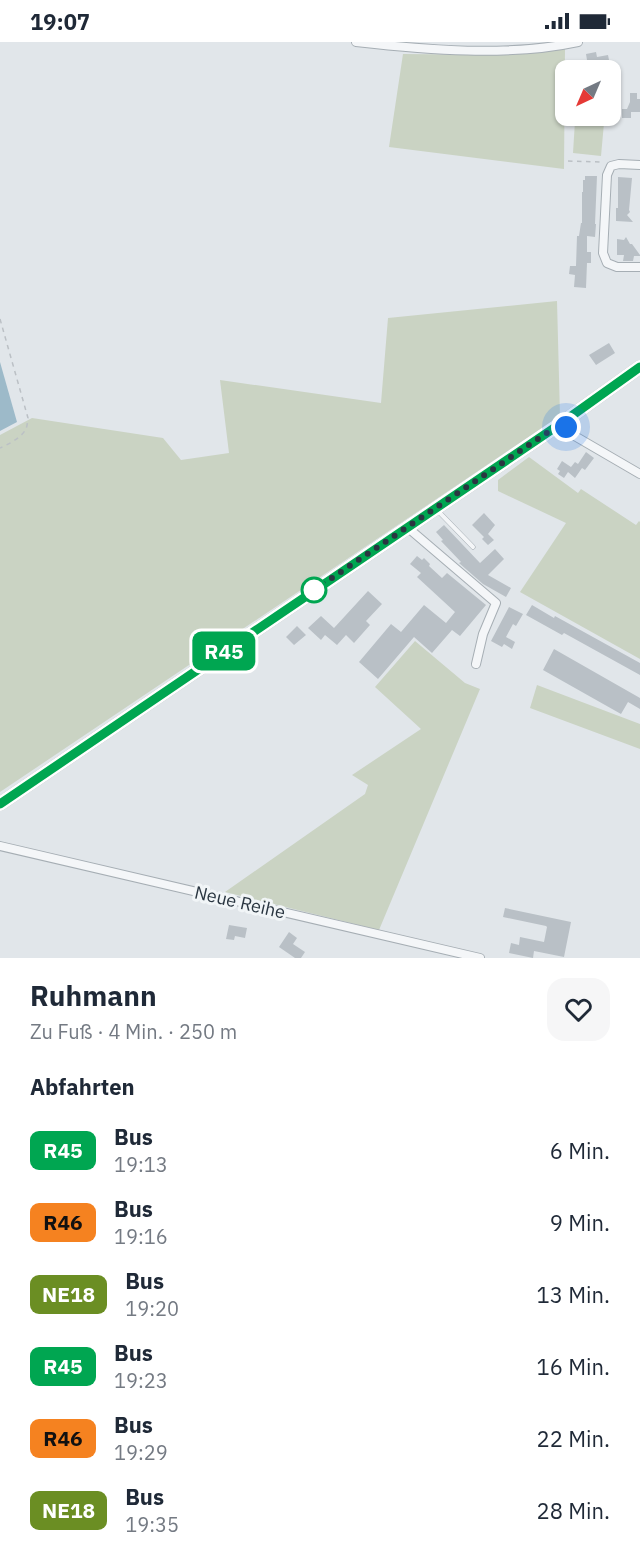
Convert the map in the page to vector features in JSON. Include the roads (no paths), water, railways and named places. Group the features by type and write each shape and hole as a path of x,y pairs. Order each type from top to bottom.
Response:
{"main road":[{"path":"0,804 563,422 640,367"}],"street":[{"path":"356,42 540,49 578,42"},
{"path":"640,165 611,166 607,175 603,254 607,263 617,267 640,267"},
{"path":"563,422 573,435 640,474"},
{"path":"407,527 496,603 483,634 476,664"},
{"name":"Neue Reihe","path":"0,846 480,958"}],"lane":[{"path":"436,508 473,547"}],"water":[{"path":"0,362 17,422 0,431"}]}
